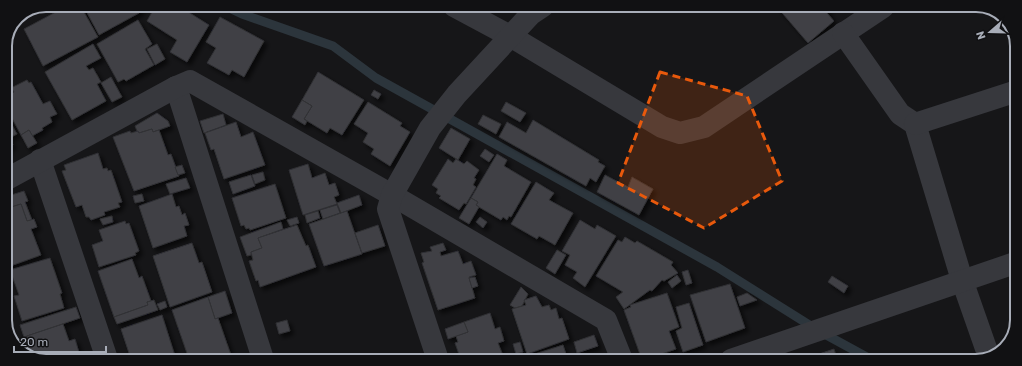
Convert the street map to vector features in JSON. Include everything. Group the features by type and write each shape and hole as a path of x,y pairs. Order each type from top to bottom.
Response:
{"street":[{"path":"465,12 510,36 662,127 680,133 704,126 875,12"},
{"path":"436,354 388,209 392,194 433,124 510,36 534,12"},
{"path":"843,33 900,114 915,124 962,280 987,352"},
{"path":"12,176 176,87 190,81 392,194 606,320 620,354"},
{"path":"176,87 261,354"},
{"path":"915,124 1010,93"},
{"path":"40,160 105,354"},
{"path":"771,354 784,352 806,335 1010,265"}],"highlighted area":[{"path":"660,72 747,96 782,181 704,228 618,183"}],"building":[{"path":"56,12 84,12 98,37 43,66 24,29"},
{"path":"87,12 140,12 139,13 99,35"},
{"path":"152,12 188,12 209,25 187,62 170,52 177,40 147,21"},
{"path":"781,12 828,12 827,13 834,21 808,43"},
{"path":"220,17 264,41 244,77 232,70 229,75 207,63 216,48 206,42"},
{"path":"138,20 152,44 145,49 154,65 126,81 124,79 118,82 97,44"},
{"path":"93,44 101,58 86,66 89,70 93,68 101,82 97,84 106,101 72,120 45,72"},
{"path":"157,44 165,59 155,65 147,49"},
{"path":"318,72 364,100 342,135 330,128 327,133 304,119 312,106 302,100"},
{"path":"111,77 122,97 112,102 101,83"},
{"path":"27,80 29,83 31,82 43,104 50,101 57,114 50,117 52,122 42,128 43,130 32,136 29,130 21,135 12,118 12,93 14,92 12,88"},
{"path":"374,90 381,94 378,99 371,95"},
{"path":"302,100 312,106 304,119 307,121 305,125 292,117"},
{"path":"368,102 402,123 400,126 410,132 390,166 371,154 374,149 363,142 368,133 354,124"},
{"path":"506,102 526,113 520,122 501,111"},
{"path":"157,113 168,121 170,126 153,132 152,129 139,133 137,131 135,126"},
{"path":"223,114 226,125 204,133 200,121"},
{"path":"483,115 501,124 496,134 478,124"},
{"path":"533,120 599,160 598,162 605,166 596,182 590,178 586,186 499,137 507,122 526,133"},
{"path":"236,122 241,137 253,132 265,165 224,179 214,149 211,150 205,133"},
{"path":"12,125 17,134 12,136"},
{"path":"451,128 470,139 458,160 439,148"},
{"path":"152,129 153,132 159,130 168,155 171,154 179,176 134,191 113,137 130,131 131,133 138,131 139,133"},
{"path":"29,130 37,143 28,148 21,135"},
{"path":"485,149 494,155 489,162 480,156"},
{"path":"98,153 103,169 107,168 108,171 111,170 122,202 118,203 120,207 104,212 105,215 91,220 89,217 86,217 82,205 76,207 62,171 66,170 64,165"},
{"path":"497,154 507,160 504,166 531,182 511,217 509,216 507,220 503,217 501,220 479,207 476,205 478,202 471,198"},
{"path":"448,159 453,163 456,159 464,164 467,161 479,170 474,178 476,179 473,185 476,187 466,204 464,203 459,210 439,198 441,196 436,193 438,189 432,185"},
{"path":"308,164 312,178 325,173 329,185 335,183 339,195 334,197 337,204 303,215 289,170"},
{"path":"182,165 185,173 178,175 175,167"},
{"path":"263,172 265,180 255,184 252,175"},
{"path":"251,175 255,186 233,194 229,182"},
{"path":"605,175 628,187 632,177 653,189 639,215 597,192"},
{"path":"186,178 190,188 170,194 166,184"},
{"path":"536,182 554,193 549,200 573,213 555,245 539,236 537,239 511,224"},
{"path":"275,184 286,218 250,230 249,228 246,229 244,225 241,226 232,198"},
{"path":"24,191 28,201 25,202 32,220 27,221 21,204 12,207 12,195"},
{"path":"142,194 144,201 135,203 133,196"},
{"path":"172,194 176,207 179,206 182,215 185,213 189,225 184,226 187,236 153,248 139,206"},
{"path":"359,195 362,205 341,213 337,203"},
{"path":"471,198 478,202 476,205 479,207 469,224 459,218"},
{"path":"21,204 27,221 34,219 37,227 31,229 41,255 12,265 12,207"},
{"path":"337,205 340,213 323,219 320,210"},
{"path":"318,211 320,218 307,223 305,215"},
{"path":"347,211 362,254 324,266 309,224"},
{"path":"112,216 113,222 103,225 100,219"},
{"path":"297,217 299,223 290,226 287,220"},
{"path":"480,217 487,222 483,228 476,222"},
{"path":"580,220 595,229 597,225 616,236 585,287 573,278 577,272 565,265 570,255 562,251"},
{"path":"125,221 126,224 129,223 139,251 135,253 136,255 99,267 92,245 103,241 99,230"},
{"path":"281,222 283,229 258,238 262,248 251,252 251,255 247,256 240,237"},
{"path":"297,225 306,246 308,245 316,267 260,287 258,280 256,281 249,261 253,260 251,252 262,248 258,238"},
{"path":"378,225 385,246 362,253 355,233"},
{"path":"625,237 635,243 637,241 673,262 671,265 678,273 664,281 662,280 652,291 650,290 624,309 616,297 623,292 596,276 618,240 622,242"},
{"path":"192,243 199,263 202,262 212,292 170,307 153,256"},
{"path":"443,243 446,250 440,252 441,256 458,251 463,264 471,261 476,275 469,277 475,298 438,310 422,263 424,262 421,253 432,251 430,247"},
{"path":"557,250 566,255 555,274 546,268"},
{"path":"50,258 62,293 60,294 64,308 22,321 14,296 19,295 12,276 12,269"},
{"path":"132,259 139,278 142,276 151,301 147,302 148,305 114,317 98,271"},
{"path":"688,270 692,283 686,285 682,272"},
{"path":"677,275 681,281 672,288 668,282"},
{"path":"832,276 848,286 844,293 828,282"},
{"path":"475,277 478,286 472,288 469,278"},
{"path":"730,284 745,328 706,342 690,295"},
{"path":"521,287 528,294 522,306 515,308 510,305"},
{"path":"225,291 232,313 215,319 208,297"},
{"path":"667,293 679,327 669,331 676,349 662,354 640,354 624,310 631,307 630,305"},
{"path":"747,293 757,300 740,306 737,297"},
{"path":"536,296 542,307 549,305 551,310 556,308 559,319 562,318 569,339 527,354 512,309 526,305 524,300"},
{"path":"208,297 215,319 218,318 231,354 187,354 172,310"},
{"path":"154,300 158,310 117,324 114,317 148,305 147,302"},
{"path":"165,301 167,307 160,310 157,304"},
{"path":"689,303 703,345 683,352 676,331 682,328 676,307"},
{"path":"76,307 80,318 24,337 20,325"},
{"path":"490,313 495,329 500,327 504,341 498,343 502,354 459,354 455,343 458,342 456,336 468,332 464,322"},
{"path":"162,315 174,354 129,354 121,329"},
{"path":"287,320 290,331 279,334 276,323"},
{"path":"464,322 468,332 448,339 445,329"},
{"path":"63,324 69,341 75,339 80,354 42,354 35,352 27,348 24,339 27,338 27,336"},
{"path":"594,335 598,346 577,353 574,342"},
{"path":"520,342 523,352 516,354 513,344"},
{"path":"563,345 566,354 535,354"},
{"path":"834,349 835,354 819,354"}],"waterway":[{"path":"238,12 333,46 376,78 717,267 819,331 861,354"}]}
